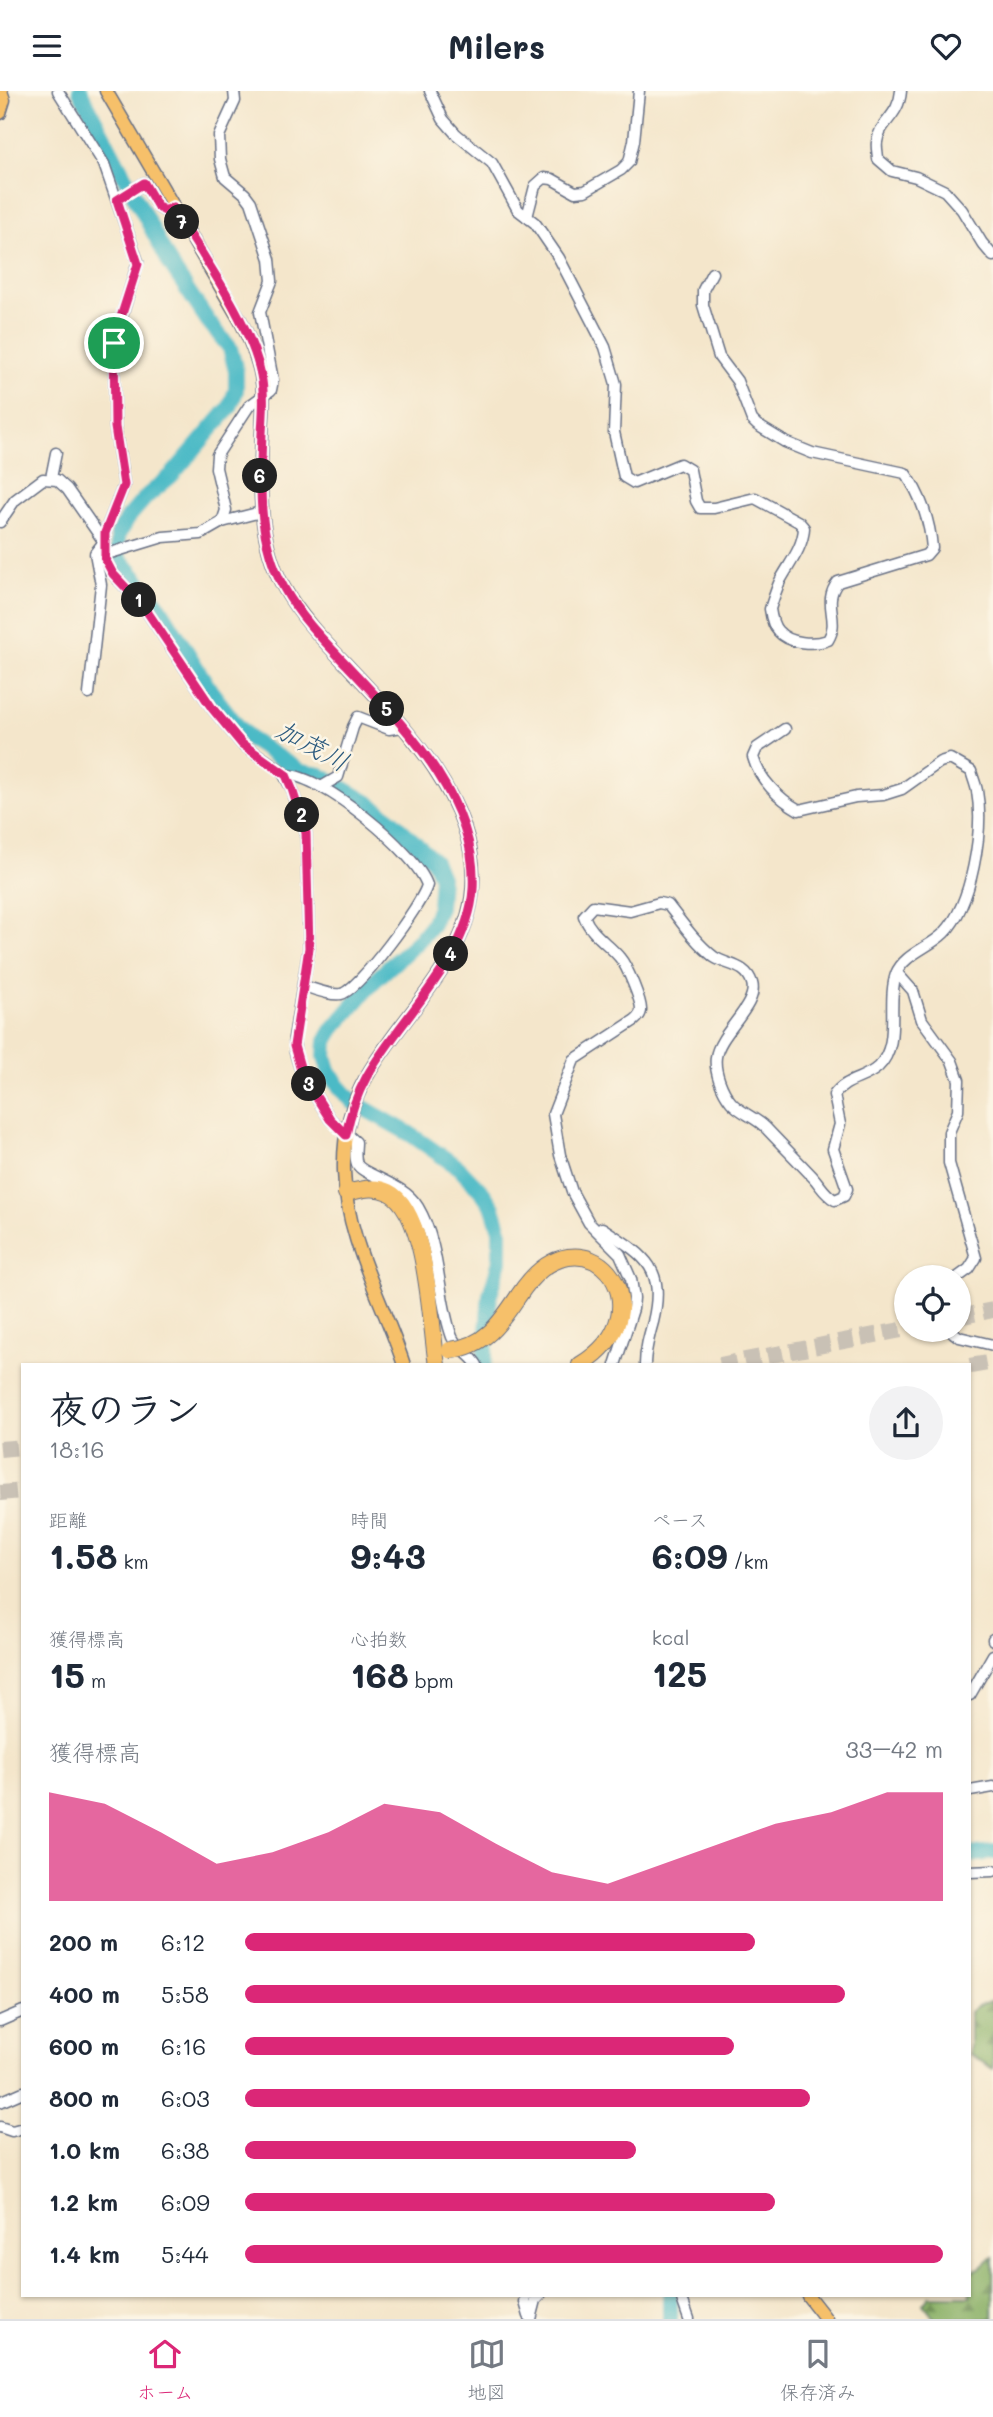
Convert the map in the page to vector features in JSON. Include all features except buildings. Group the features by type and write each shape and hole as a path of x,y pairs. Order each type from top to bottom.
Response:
{"highway":[{"path":"345,1193 371,1188 383,1190 396,1196 405,1206 422,1255 442,1348 437,1363"},
{"path":"442,1348 467,1348 486,1337 540,1269 557,1259 584,1257 608,1272 620,1295 620,1312 618,1323 602,1347 582,1363"}],"main road":[{"path":"0,113 4,100 1,91"},
{"path":"106,91 247,335 257,360 264,394 261,512 270,556 293,603 432,765 461,820 471,856 473,893 466,926 455,947 359,1091 346,1135 345,1193 360,1249 403,1363"},
{"path":"809,2297 826,2319"}],"street":[{"path":"58,91 99,155 138,260 114,339 115,427 124,485 104,542 95,553 101,585 89,694"},
{"path":"222,523 226,510 216,468 217,455 249,406 271,390 273,380 261,308 270,288 272,269 251,202 228,180 222,169 219,136 235,101 234,91"},
{"path":"430,91 443,119 456,134 492,163 518,210 536,223 559,258 605,347 616,384 614,432 624,477 634,483 680,464 690,470 700,508 714,508 755,498 799,522 804,528 798,550 778,585 769,609 778,632 787,638 819,643 828,640 834,630 830,602 832,589 838,582 926,555 932,548 931,532 919,498 905,473 812,453 785,442 752,420 737,381 719,357 703,305 703,290 712,273"},
{"path":"527,216 535,186 544,178 552,179 575,192 585,191 621,170 629,162 639,91"},
{"path":"901,91 900,105 881,130 877,141 878,159 892,171 916,177 945,191 962,210 993,256"},
{"path":"117,200 144,183 160,209 165,211 173,207"},
{"path":"51,478 56,453"},
{"path":"0,522 15,500 41,480 51,478 61,482 104,542 113,574 144,607 212,708 242,744 286,775 297,800 307,840 309,948 294,1038 296,1059 302,1074 330,1119 356,1142 356,1158 360,1168 398,1186 418,1207 429,1233 453,1340 476,1363"},
{"path":"107,555 163,537 201,534 222,523 261,512"},
{"path":"321,787 338,778 352,727 358,717 389,729 402,727"},
{"path":"616,1363 630,1324 633,1289 620,1254 585,1217 572,1192 560,1155 552,1114 574,1060 640,1015 641,1007 620,958 589,928 584,916 589,908 593,906 630,911 659,904 668,905 687,930 712,955 722,962 738,966 749,975 754,986 751,999 718,1048 715,1060 721,1086 732,1104 754,1117 816,1180 827,1196 835,1200 844,1196 847,1189 833,1149 840,1124 834,1095 841,1085 879,1066 891,1041 893,992 897,973 905,960 929,946 946,931 967,893 976,847 978,816 977,791 971,771 950,759 940,762 902,789 799,810 784,802 762,777 753,757 757,748 785,729"},
{"path":"286,775 293,775 321,787 390,838 412,859 427,885 418,905 377,961 348,991 338,994 304,986"},
{"path":"897,973 913,991 922,1020 952,1061 959,1080 958,1111 949,1132 949,1163 976,1258 971,1266"},
{"path":"585,1217 628,1245 646,1261 654,1273 657,1301 645,1363"},
{"path":"971,1340 993,1345"},
{"path":"971,1693 993,1655"},
{"path":"971,1791 993,1787"},
{"path":"971,1872 993,1871"},
{"path":"0,2021 21,2012"},
{"path":"0,2102 21,2093"},
{"path":"0,2127 12,2131 21,2129"},
{"path":"526,2297 530,2319"},
{"path":"530,2319 539,2297"},
{"path":"681,2297 689,2319"}],"green space":[{"path":"993,2000 993,2069 971,2055 971,2011"},
{"path":"993,2257 993,2319 935,2319 923,2304 928,2297 971,2297 971,2272 982,2267"}],"waterway":[{"name":"加茂川","path":"80,91 170,264 208,321 230,348 236,371 236,390 230,407 172,475 147,496 126,520 118,535 118,557 157,603 210,690 251,740 301,772 320,775 370,804 389,818 434,861 441,877 439,907 432,924 419,940 374,981 333,1029 326,1041 325,1056 338,1085 353,1102 410,1134 459,1168 493,1208 500,1230 500,1261 490,1295 484,1363"},
{"path":"971,1855 993,1852"},
{"name":"加茂川","path":"670,2297 670,2319"}],"tunnel":[{"path":"971,1315 993,1310"},
{"path":"730,1363 894,1331"},
{"path":"971,1366 993,1362"},
{"path":"0,1449 21,1447"},
{"path":"0,1493 21,1491"}],"route":[{"path":"144,183 160,209 165,211 173,207 240,320 257,360 264,394 261,512 266,544 281,582 306,620 380,701 432,765 454,803 467,838 474,875 466,926 443,966 367,1076 359,1091 346,1135 330,1119 302,1074 294,1046 309,955 306,833 297,800 286,775 242,744 212,708 144,607 113,574 105,559 105,533 124,485 115,427 114,343 138,264 117,200 144,183"}]}
